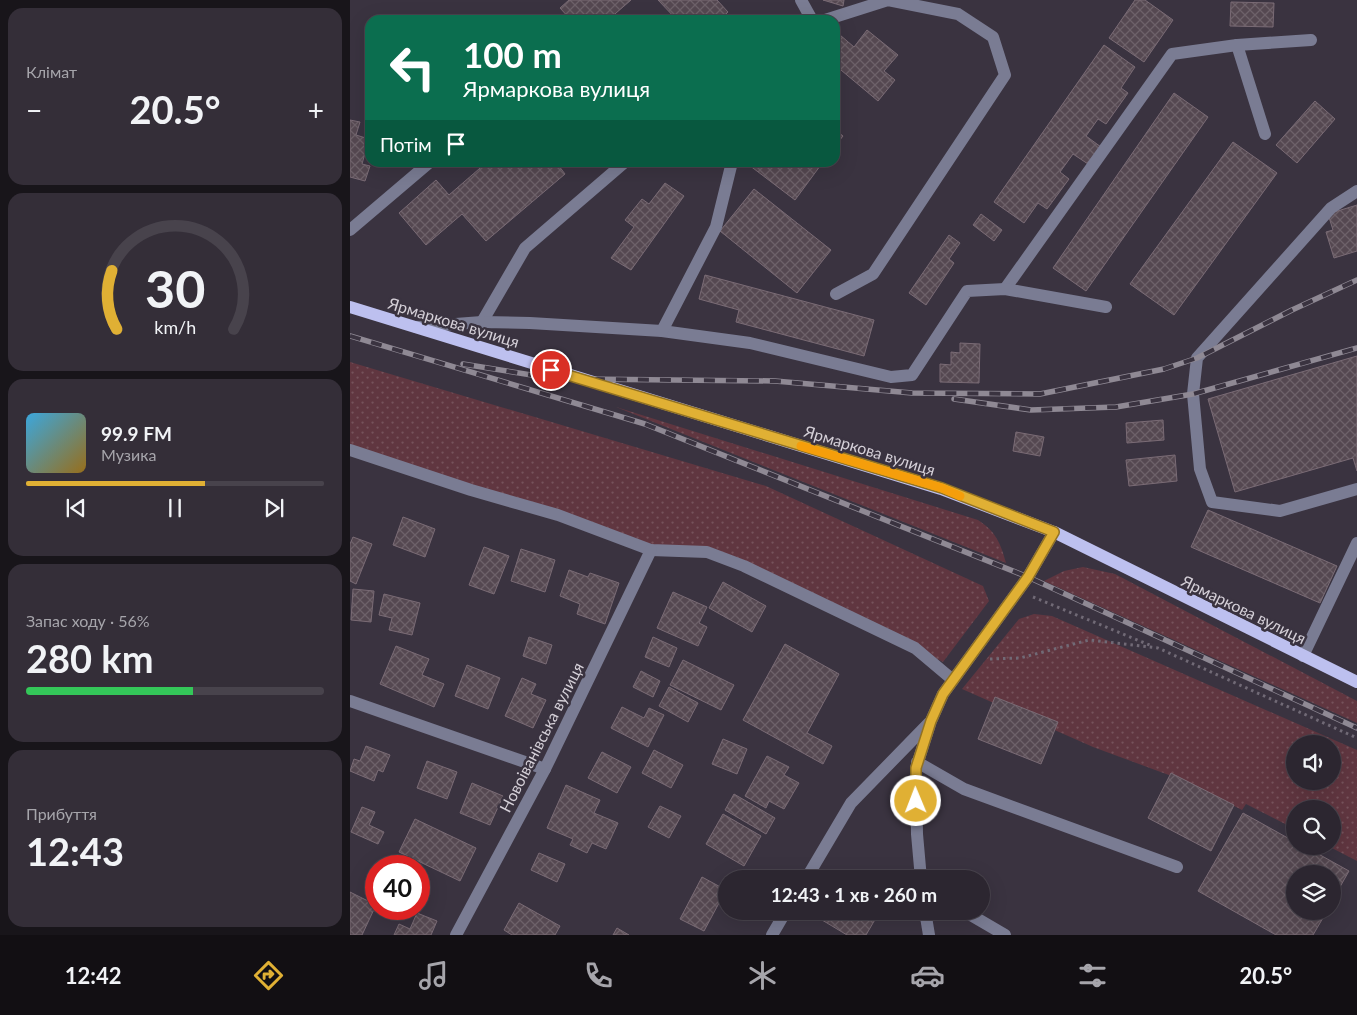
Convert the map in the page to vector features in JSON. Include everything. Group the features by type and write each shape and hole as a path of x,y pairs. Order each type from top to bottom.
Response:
{"main road":[{"name":"Ярмаркова вулиця","path":"350,307 942,488 1054,532 1357,682"}],"street":[{"path":"801,0 809,15"},
{"path":"836,294 873,274 1005,75 993,37 958,14 888,0 840,15"},
{"path":"1006,289 1172,54 1237,45 1311,40"},
{"path":"1237,45 1265,134"},
{"path":"350,230 424,167"},
{"path":"482,322 525,248 619,167"},
{"path":"662,331 716,227 731,167"},
{"path":"1357,191 1331,208 1197,358 1193,394 1200,469 1212,502 1280,511 1357,488"},
{"path":"416,327 482,322 662,331 750,343 891,377 912,376 967,291 1006,289 1106,307"},
{"path":"350,450 471,490 558,515 651,550 707,552 744,566 915,648 953,680"},
{"path":"921,870 917,834 916,768 931,721 943,694 1028,577 1054,532"},
{"path":"1304,656 1357,543"},
{"name":"Новоіванівська вулиця","path":"456,935 545,769 651,550"},
{"path":"350,702 545,769"},
{"path":"811,870 851,803 931,721"},
{"path":"917,762 964,789 1177,867"},
{"path":"772,935 781,920"},
{"path":"926,920 929,935"},
{"path":"979,920 1005,935"}],"path":[{"path":"1018,590 1158,648 1357,738"},
{"path":"966,661 1020,658 1090,640 1158,648"}],"shaded area":[{"path":"350,362 766,486 983,586 989,601 943,662 815,596 711,549 651,547 350,445"},
{"path":"616,407 978,520 993,533 1002,549 1006,563"},
{"path":"1083,567 1115,574 1357,701 1357,723 1044,581 1064,571"},
{"path":"1034,614 1052,616 1323,735 1286,735 1286,790 1341,790 1341,743 1357,750 1357,861 1341,853 1341,800 1286,800 1286,824 1246,804 1242,810 1185,781 1093,747 962,689 1019,619"}],"building":[{"path":"569,0 631,0 614,15 566,15 560,8"},
{"path":"658,0 717,0 728,12 725,15 672,15"},
{"path":"823,0 844,0 843,6"},
{"path":"1135,0 1145,0 1173,20 1144,62 1109,38"},
{"path":"1231,2 1274,3 1273,27 1230,26"},
{"path":"867,30 898,55 884,71 895,80 878,101 840,69 840,35 854,47"},
{"path":"1104,45 1135,67 1121,88 1128,93 1106,124 1098,119 1086,136 1101,147 1088,164 1073,154 1060,172 1069,179 1047,209 1038,203 1024,223 994,202"},
{"path":"1174,93 1208,117 1086,291 1053,268"},
{"path":"1315,101 1335,119 1297,163 1276,145"},
{"path":"350,120 360,122 356,135 365,138 365,153 362,164 365,165 365,167 370,167 365,181 350,177"},
{"path":"1233,142 1277,173 1174,315 1130,284"},
{"path":"481,167 560,167 565,174 486,241 462,214 426,245 399,213 436,180 449,195"},
{"path":"752,167 819,167 795,200"},
{"path":"665,183 684,196 631,270 611,258 634,227 625,220 642,199 649,204"},
{"path":"754,189 831,250 797,293 720,231"},
{"path":"1357,205 1357,251 1334,258 1326,232 1333,230 1328,214"},
{"path":"981,214 1002,230 994,241 973,225"},
{"path":"949,235 960,243 949,259 954,263 926,305 909,293"},
{"path":"705,275 874,320 864,356 736,322 739,310 699,299"},
{"path":"960,343 980,344 979,383 940,382 940,364 951,365 951,352 960,353"},
{"path":"1357,356 1357,471 1353,458 1235,492 1208,399"},
{"path":"1163,420 1164,440 1127,443 1126,423"},
{"path":"1016,432 1044,437 1040,456 1013,451"},
{"path":"1175,455 1177,481 1129,486 1126,460"},
{"path":"1208,510 1337,566 1320,603 1191,547"},
{"path":"403,517 435,529 425,557 393,545"},
{"path":"353,537 372,544 356,584 350,581 350,544"},
{"path":"484,547 509,556 494,594 469,585"},
{"path":"521,549 555,560 545,592 511,581"},
{"path":"569,570 588,577 590,573 619,583 605,624 577,614 580,604 560,596"},
{"path":"723,582 766,606 752,632 709,608"},
{"path":"353,589 374,591 371,622 351,620"},
{"path":"673,592 707,607 699,623 707,627 698,646 657,628"},
{"path":"384,594 420,603 412,635 389,630 392,618 379,615"},
{"path":"529,637 552,645 546,664 523,656"},
{"path":"653,637 677,648 669,667 645,657"},
{"path":"785,644 839,674 807,733 832,746 823,764 743,720"},
{"path":"396,646 429,659 422,675 444,684 434,707 380,684"},
{"path":"683,660 734,685 721,710 670,685"},
{"path":"467,665 500,678 488,709 455,696"},
{"path":"641,671 660,681 653,697 633,687"},
{"path":"522,678 536,684 531,694 546,700 533,728 505,716"},
{"path":"669,687 698,703 688,722 659,706"},
{"path":"995,697 1058,722 1041,764 978,739"},
{"path":"622,707 644,718 649,708 664,715 648,747 611,728"},
{"path":"723,739 747,749 737,774 712,764"},
{"path":"366,746 390,755 383,772 378,770 374,781 350,771 354,759 360,761"},
{"path":"654,750 683,765 671,788 642,773"},
{"path":"602,752 631,767 617,793 588,778"},
{"path":"767,756 789,767 784,775 799,783 784,809 769,801 766,808 745,796"},
{"path":"427,761 457,772 447,799 417,788"},
{"path":"1171,773 1234,805 1211,851 1148,818"},
{"path":"472,783 503,796 490,825 460,813"},
{"path":"566,785 600,800 594,813 618,823 606,849 592,843 587,853 570,845 573,839 547,828"},
{"path":"734,794 775,818 766,834 725,810"},
{"path":"660,806 681,816 669,838 648,827"},
{"path":"362,807 375,812 369,825 384,832 378,844 351,832"},
{"path":"1243,813 1286,837 1286,855 1320,855 1338,865 1286,865 1286,920 1322,920 1313,935 1276,935 1198,891"},
{"path":"723,814 761,836 744,866 706,844"},
{"path":"415,819 476,848 460,881 430,867 430,855 405,855 399,852"},
{"path":"539,853 565,864 557,882 531,870"},
{"path":"1341,867 1349,871 1341,885"},
{"path":"702,877 718,886 718,905 704,931 680,919"},
{"path":"350,892 365,900 365,920 369,920 362,935 350,935"},
{"path":"519,903 560,926 555,935 512,935 504,930"},
{"path":"430,918 437,921 431,935 394,935 399,924 410,929 414,920 430,920"},
{"path":"822,920 875,920 866,935 847,935"},
{"path":"617,928 629,935 613,935"}],"railway":[{"path":"463,364 544,377 582,379 775,381 912,393 1040,394 1164,369 1197,358 1292,310 1357,280"},
{"path":"350,336 645,424 1028,577 1357,728"},
{"path":"954,399 1031,410 1116,407 1193,394 1357,348"}],"slow traffic":[{"path":"801,446 942,488 960,496"}],"route":[{"path":"551,370 942,488 1054,532 1028,577 943,694 931,721 916,768 916,801"}]}
